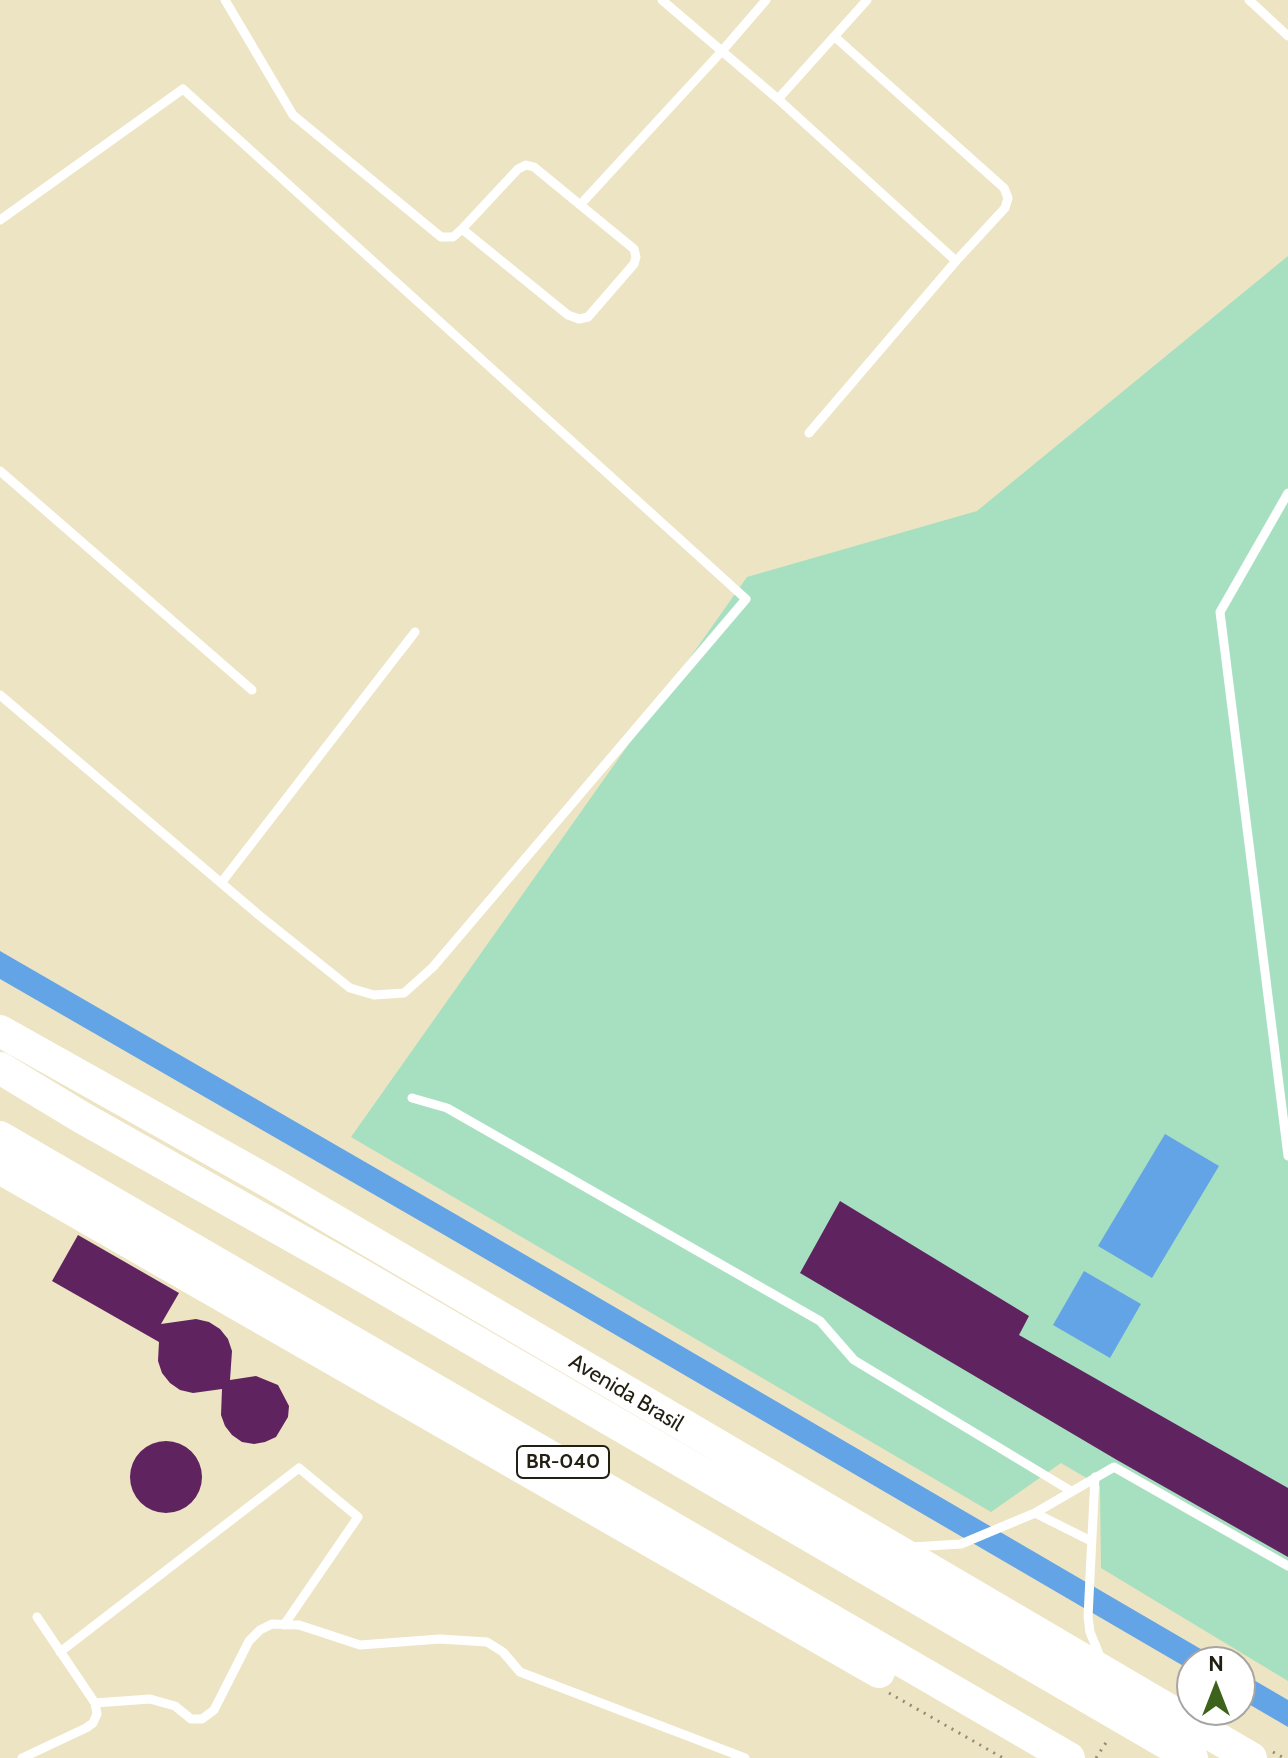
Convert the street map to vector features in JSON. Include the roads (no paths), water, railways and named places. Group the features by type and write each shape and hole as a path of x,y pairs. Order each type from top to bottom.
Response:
{"highway":[{"name":"Avenida Brasil","path":"0,1031 77,1077 271,1183 1251,1758"},
{"name":"Avenida Brasil","path":"0,1068 1192,1758"},
{"path":"77,1077 356,1272"},
{"name":"BR-040","path":"0,1137 1069,1758"},
{"path":"0,1147 55,1168"},
{"path":"0,1168 1029,1758"}],"lane":[{"path":"225,0 293,115 441,237 453,237 518,169 526,165 534,167 634,249 636,257 634,264 588,317 579,319 568,315 462,229"},
{"path":"662,0 778,99 956,261"},
{"path":"580,205 766,0"},
{"path":"778,99 867,0"},
{"path":"1249,0 1288,36"},
{"path":"809,433 1005,208 1008,198 1004,188 835,37"},
{"path":"0,220 183,89 746,599 433,967 404,993 374,995 350,988 0,695"},
{"path":"0,471 252,690"},
{"path":"1288,493 1220,612 1288,1156"},
{"path":"221,883 415,632"},
{"path":"412,1098 447,1108 820,1321 854,1360 1071,1491"},
{"path":"891,1549 961,1544 1035,1513 1114,1467 1288,1566"},
{"path":"60,1652 299,1468 358,1517 284,1625"},
{"path":"1095,1477 1088,1617 1090,1632 1107,1675"},
{"path":"1035,1513 1091,1541"},
{"path":"22,1758 93,1723 97,1714 95,1703 37,1617"},
{"path":"95,1703 150,1699 175,1706 191,1719 202,1719 214,1710 249,1641 260,1630 272,1624 299,1625 360,1645 440,1639 487,1642 503,1652 520,1672 745,1758"}],"water":[{"path":"0,951 1196,1646 1176,1646 1176,1662 0,979"},
{"path":"1165,1134 1219,1166 1152,1278 1098,1246"},
{"path":"1084,1271 1141,1304 1110,1358 1053,1325"},
{"path":"1256,1681 1288,1700 1288,1727 1256,1708"}]}
